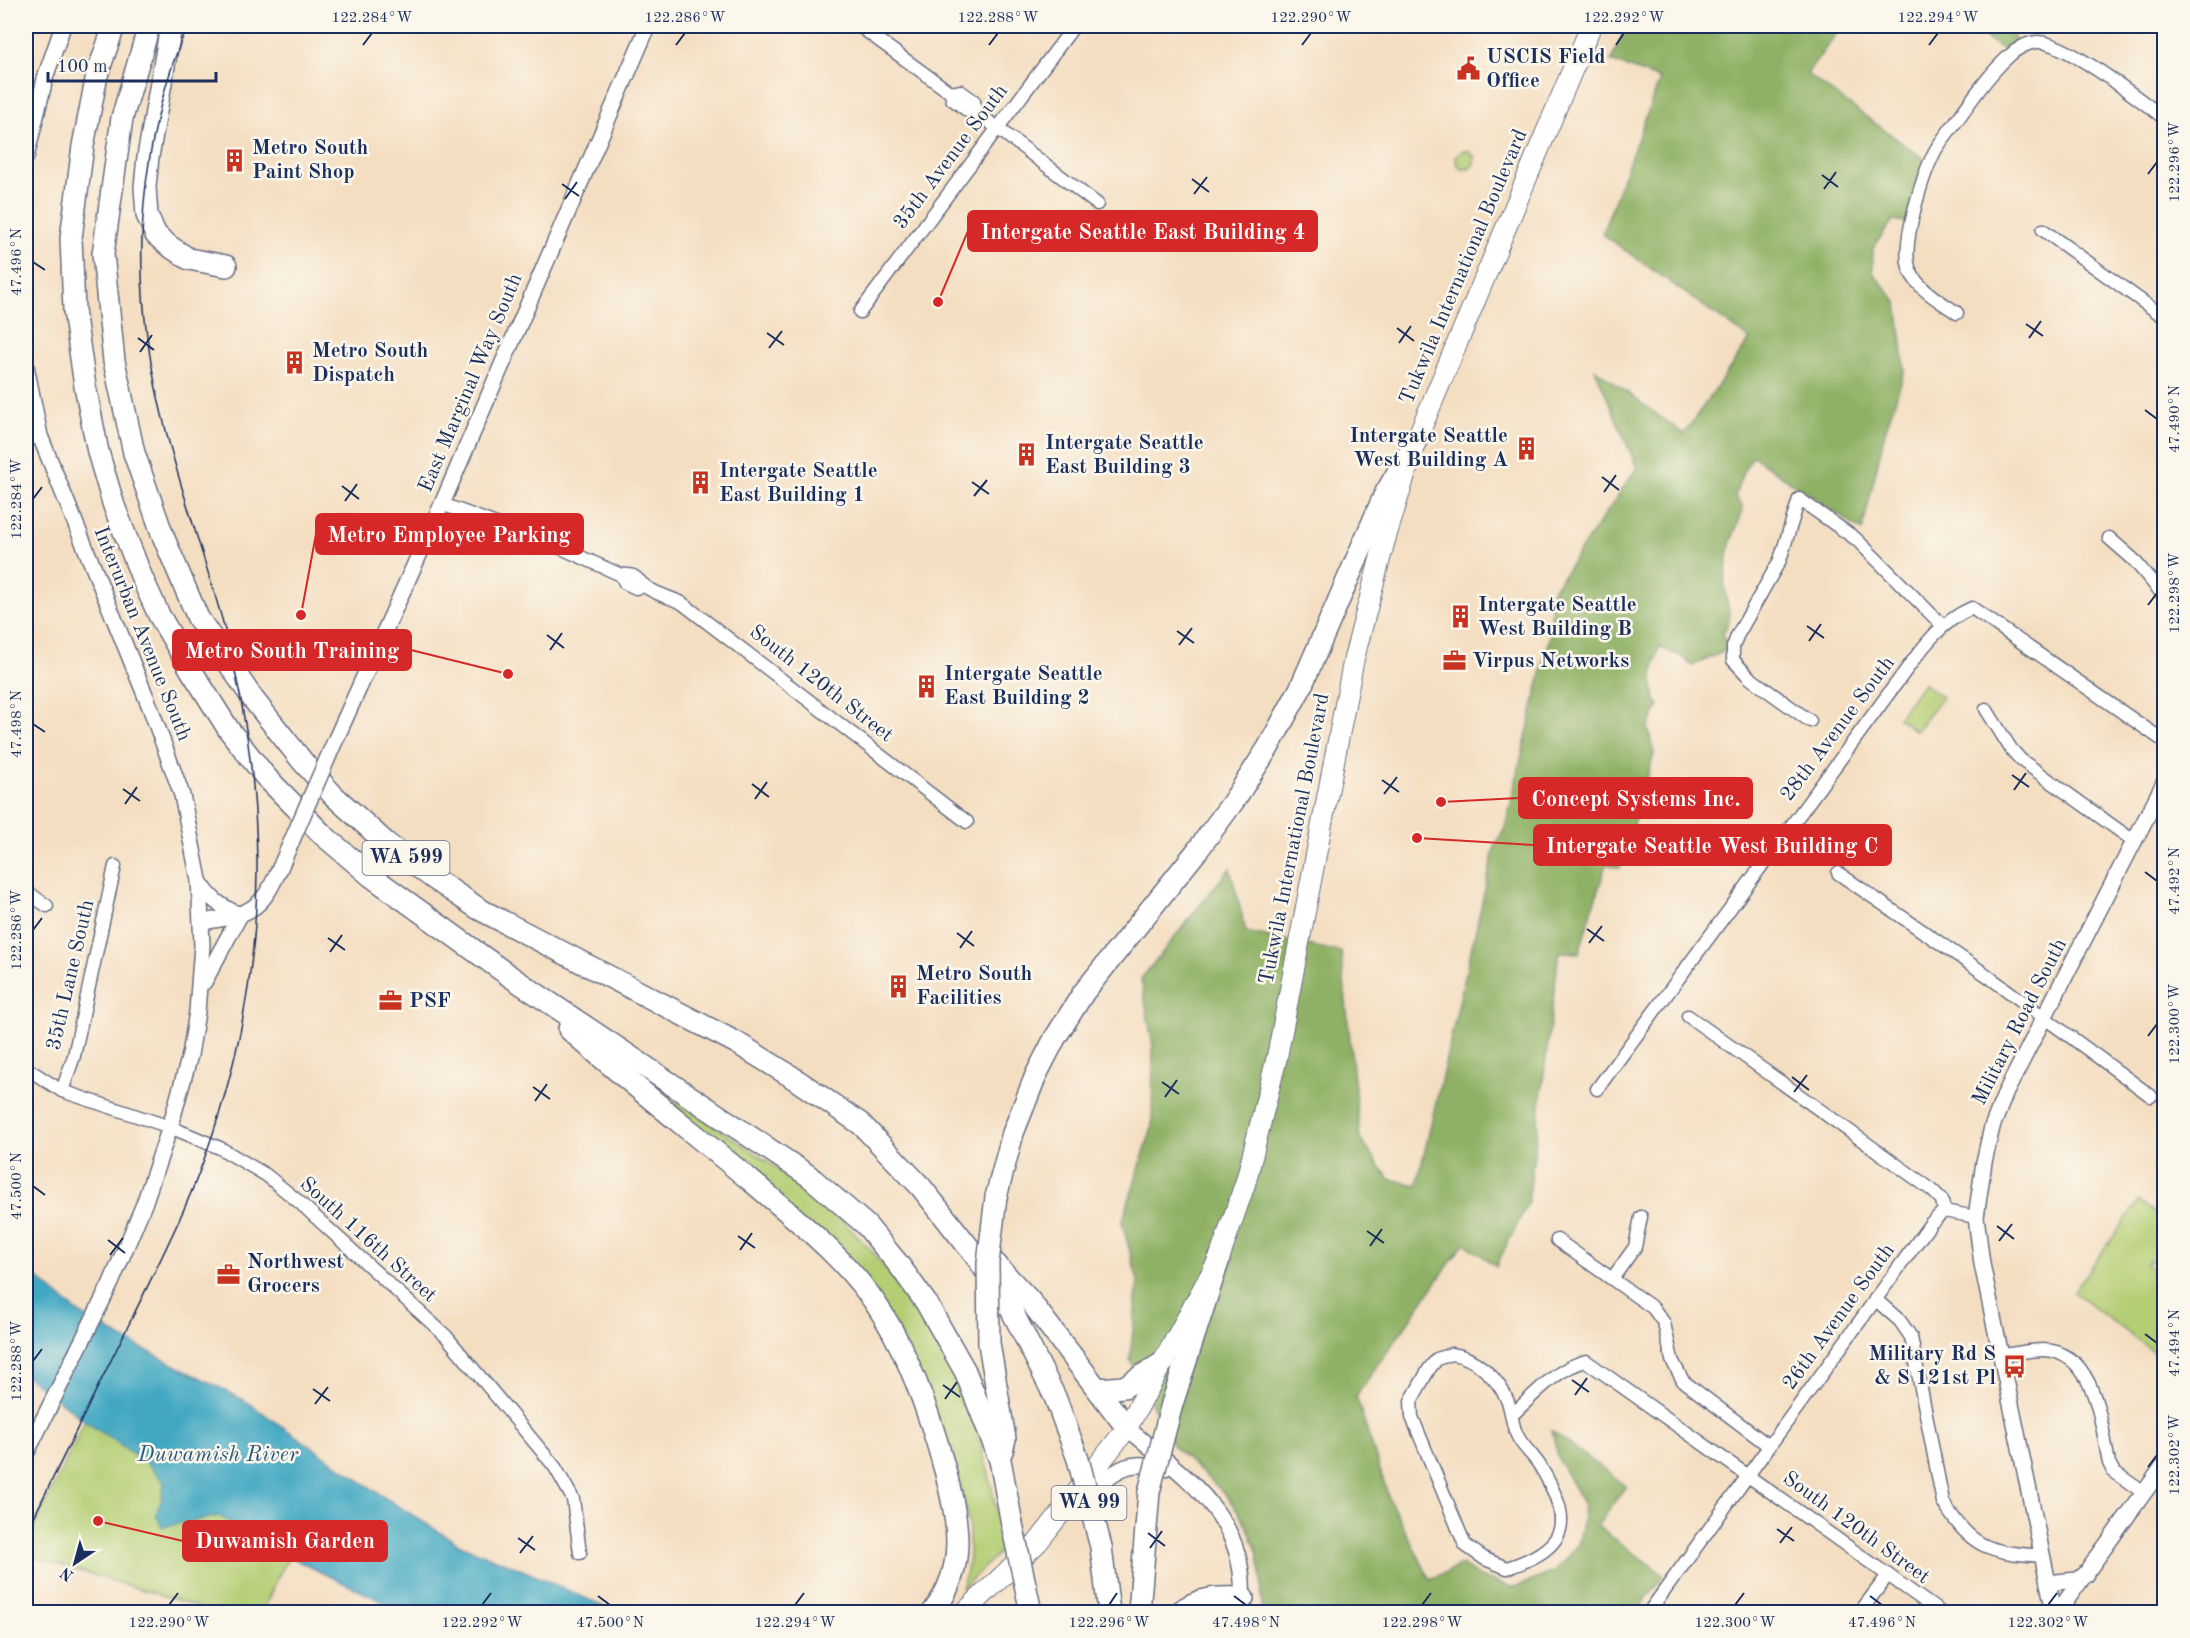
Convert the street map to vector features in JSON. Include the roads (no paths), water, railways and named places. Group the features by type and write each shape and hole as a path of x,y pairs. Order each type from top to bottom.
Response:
{"highway":[{"name":"WA 599","path":"114,26 97,75 83,146 71,238 74,310 85,386 98,452 114,506 159,615 229,730 265,776 323,835 371,876 511,977 808,1176 866,1225 927,1304 965,1371 1000,1460 1031,1612"},
{"name":"WA 599","path":"149,26 122,118 103,254 114,361 134,453 163,536 198,618 253,699 303,762 334,796 386,843 479,909 737,1043 861,1124 921,1186 978,1259 1010,1307 1055,1397 1078,1459"},
{"path":"171,26 148,157 145,187 147,215 156,236 189,259 226,266"},
{"path":"1000,1460 1005,1439 988,1343 988,1263 996,1197 1013,1133 1036,1075 1055,1038 1084,992 1227,810 1268,748 1300,689 1385,494 1415,443"},
{"path":"511,977 583,1041 806,1227 850,1272 882,1313 900,1345 937,1441 957,1521 954,1574 933,1612"},
{"path":"921,1186 1030,1300 1127,1428"},
{"path":"1139,1612 1149,1492 1172,1404 1219,1259"},
{"path":"1098,1389 1124,1387 1164,1362"},
{"name":"WA 99","path":"1078,1459 1101,1547 1109,1612"},
{"path":"1180,1612 1199,1601 1220,1597 1242,1605"}],"main road":[{"name":"Tukwila International Boulevard","path":"965,1612 1048,1530 1127,1428 1219,1259 1246,1181 1275,1068 1354,658 1384,540 1415,443 1591,26"}],"street":[{"path":"26,157 46,75 63,26"},
{"name":"East Marginal Way South","path":"202,922 240,915 254,909 265,898 442,504 648,26"},
{"path":"859,26 951,93 952,99 968,111 975,111 1097,204"},
{"name":"35th Avenue South","path":"860,312 1074,26"},
{"path":"1957,313 1914,278 1908,264 1908,243 1919,195 1935,152 1981,87 2008,56 2023,46 2037,42 2049,43 2068,52 2164,118"},
{"path":"2043,230 2164,317"},
{"name":"Interurban Avenue South","path":"26,366 33,438 173,766 189,825 199,880 202,922"},
{"path":"1810,721 1741,671 1733,660 1733,647 1737,636 1780,560 1799,499 1856,539 1942,625"},
{"name":"South 120th Street","path":"442,504 561,548 621,575 625,583 636,588 645,586 682,603 968,822"},
{"path":"2109,538 2133,559 2164,596"},
{"name":"28th Avenue South","path":"1597,1089 1722,922 1848,746 1942,625 1958,614 1972,608 2164,741"},
{"path":"1986,709 2011,749 2021,760 2135,842"},
{"name":"Military Road South","path":"2056,1612 1982,1264 1976,1216 1992,1127 2006,1092 2164,783"},
{"name":"35th Lane South","path":"62,1091 74,1056 116,866"},
{"path":"1838,873 1985,974 2151,1096"},
{"path":"199,880 215,902 240,915 200,990"},
{"path":"26,891 47,906"},
{"path":"29,1442 111,1283 144,1204 170,1127 190,1055 200,990 202,922"},
{"path":"1688,1016 1932,1190 1942,1200 1944,1211 1976,1216"},
{"name":"South 116th Street","path":"26,1068 62,1091 170,1127 220,1148 266,1175 299,1202 446,1336 560,1472 573,1499 580,1553"},
{"name":"26th Avenue South","path":"1649,1612 1875,1299 1931,1223 1944,1211"},
{"path":"1612,1279 1635,1247 1641,1217"},
{"path":"1557,1240 1653,1308 1667,1333 1673,1364 1683,1381 1769,1446"},
{"path":"1875,1299 1900,1321 1911,1337 1943,1502 1955,1521 1969,1537 1986,1547 2004,1554 2043,1556"},
{"path":"2001,1356 2045,1350 2073,1361 2085,1375 2095,1393 2109,1462 2113,1471 2144,1493"},
{"path":"1451,1354 1462,1355 1473,1360 1498,1385 1508,1401 1512,1414 1517,1436 1539,1465 1558,1502 1561,1517 1560,1530 1555,1543 1544,1554 1508,1568 1485,1559 1465,1545 1412,1417 1411,1401 1437,1359 1451,1354"},
{"path":"1512,1414 1563,1371 1587,1361 1748,1475"},
{"path":"1127,1428 1178,1470 1221,1516 1231,1533 1237,1551 1242,1605"},
{"path":"1048,1530 1119,1470 1139,1464 1178,1470"},
{"path":"2056,1612 2087,1574 2164,1465"},
{"name":"South 120th Street","path":"1748,1475 1940,1612"},
{"path":"2048,1583 2076,1580 2087,1574"},
{"path":"1860,1612 1888,1575"}],"water":[{"name":"Duwamish River","path":"26,1268 79,1313 122,1338 244,1400 387,1499 460,1545 516,1567 616,1612 404,1612 300,1562 219,1516 162,1527 156,1515 162,1498 164,1482 147,1463 85,1421 26,1376"}],"tram line":[{"path":"26,1534 167,1246 197,1178 211,1140 233,1062 242,1022 254,942 257,861 248,742 238,684 224,626 180,482 161,410 147,336 143,297 143,217 153,139 173,63 187,26"}],"place":[{"name":"USCIS Field Office","path":"1468,69"},
{"name":"Metro South Paint Shop","path":"234,160"},
{"name":"Intergate Seattle East Building 4","path":"938,302"},
{"name":"Metro South Dispatch","path":"294,363"},
{"name":"Intergate Seattle West Building A","path":"1526,448"},
{"name":"Intergate Seattle East Building 3","path":"1027,455"},
{"name":"Intergate Seattle East Building 1","path":"701,483"},
{"name":"Metro Employee Parking","path":"301,615"},
{"name":"Intergate Seattle West Building B","path":"1460,617"},
{"name":"Virpus Networks","path":"1454,661"},
{"name":"Metro South Training","path":"508,674"},
{"name":"Intergate Seattle East Building 2","path":"926,686"},
{"name":"Concept Systems Inc.","path":"1441,802"},
{"name":"Intergate Seattle West Building C","path":"1417,838"},
{"name":"Metro South Facilities","path":"898,986"},
{"name":"PSF","path":"391,1001"},
{"name":"Northwest Grocers","path":"229,1274"},
{"name":"Military Rd S & S 121st Pl","path":"2014,1366"},
{"name":"Duwamish Garden","path":"98,1521"}]}
